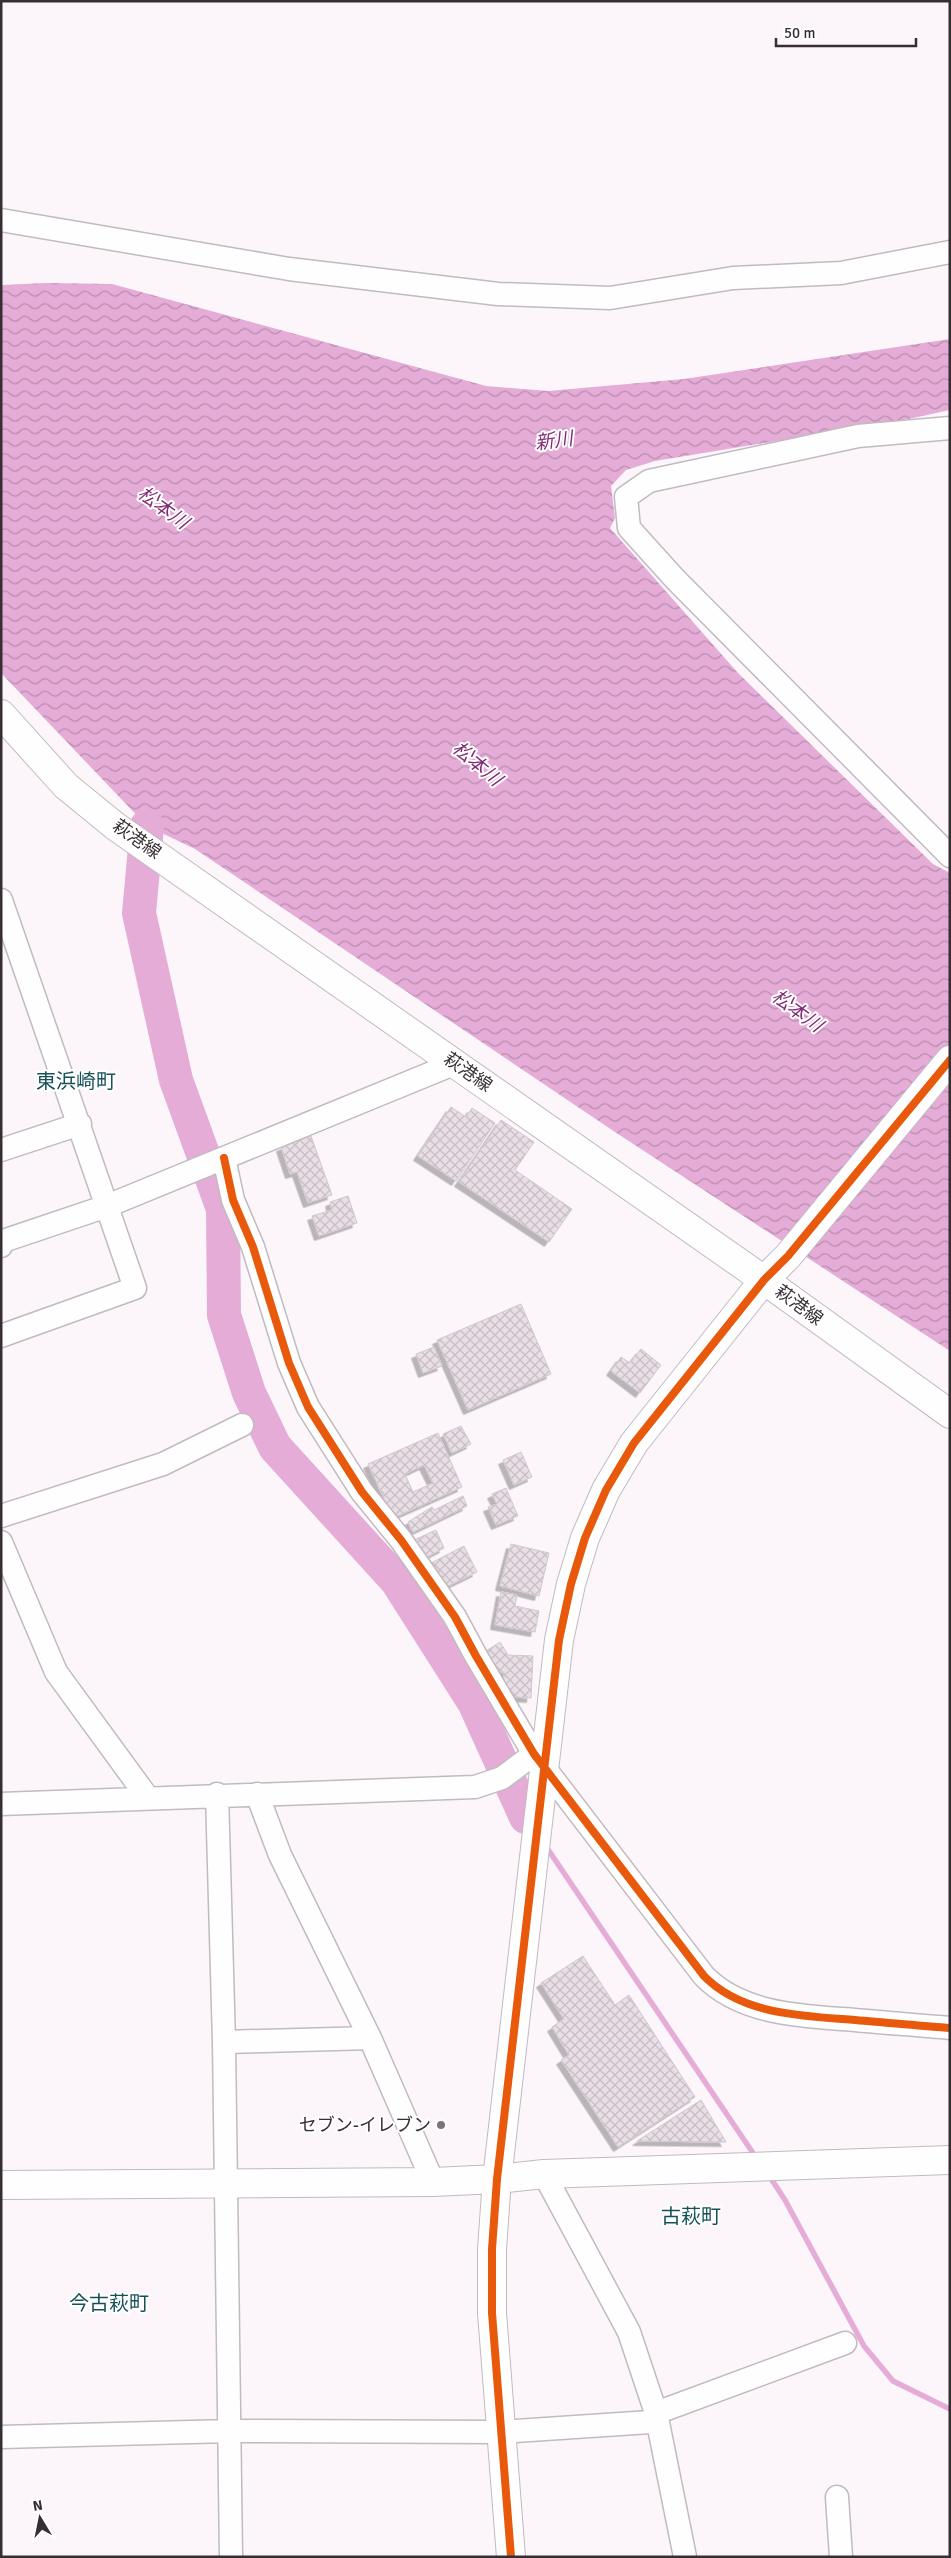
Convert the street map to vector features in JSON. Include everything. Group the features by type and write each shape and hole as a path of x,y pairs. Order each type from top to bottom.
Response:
{"street":[{"path":"1,220 289,269 498,294 610,298 733,278 840,273 950,252"},
{"path":"950,428 858,436 649,481 626,497 630,528 669,572 755,662 950,856"},
{"name":"萩港線","path":"1,714 66,786 115,826 168,861 456,1063 764,1280 950,1414"},
{"path":"1,900 80,1124 135,1288 1,1336"},
{"path":"511,2557 492,2313 492,2249 497,2180 539,1761 558,1640 571,1584 585,1538 606,1490 634,1443 764,1280 788,1256 950,1060"},
{"path":"2,1241 107,1206 456,1063"},
{"path":"1,1150 80,1124"},
{"path":"221,1160 234,1200 254,1247 289,1363 308,1407 362,1492 401,1540 455,1617 539,1761 715,1987 732,1997 753,2005 795,2015 950,2028"},
{"path":"1,1516 163,1464 242,1425"},
{"path":"1,1542 56,1672 148,1798"},
{"path":"1,1804 217,1794 475,1787 502,1778 539,1761"},
{"path":"217,1794 224,2042 231,2557"},
{"path":"257,1794 280,1855 370,2038 433,2182"},
{"path":"224,2042 370,2038"},
{"path":"1,2185 433,2182 497,2180 544,2174 950,2160"},
{"path":"544,2174 629,2332 656,2413 685,2557"},
{"path":"1,2437 229,2431 501,2432 650,2422 656,2413 845,2344"},
{"path":"837,2497 841,2557"}],"water":[{"path":"47,283 112,284 486,386 548,391 684,379 950,339 950,410 904,420 655,461 626,470 611,486 615,518 610,528 738,673 933,864 950,873 950,1351 615,1132 195,849 147,826 1,673 1,285"}],"building":[{"path":"451,1107 466,1117 472,1108 495,1123 456,1181 418,1156"},
{"path":"501,1120 534,1142 515,1170 572,1209 549,1242 459,1182"},
{"path":"311,1136 332,1195 308,1203 297,1172 290,1174 281,1147"},
{"path":"348,1196 357,1223 319,1236 312,1216 332,1210 330,1202"},
{"path":"521,1304 551,1374 468,1410 437,1340"},
{"path":"434,1347 442,1366 423,1373 416,1354"},
{"path":"641,1349 661,1365 640,1393 611,1371 621,1357 630,1363"},
{"path":"461,1426 471,1444 452,1453 443,1434"},
{"path":"438,1433 462,1487 393,1518 368,1464","holes":["424,1465 433,1483 413,1492 405,1474"]},
{"path":"521,1452 532,1477 514,1485 503,1460"},
{"path":"506,1488 518,1516 496,1525 488,1507 497,1504 492,1494"},
{"path":"463,1496 467,1506 413,1532 408,1522 432,1507 434,1510"},
{"path":"436,1530 444,1548 423,1559 414,1540"},
{"path":"511,1544 549,1553 539,1596 500,1586"},
{"path":"464,1546 477,1572 444,1588 431,1563"},
{"path":"501,1592 517,1595 515,1606 539,1611 535,1632 495,1625"},
{"path":"500,1642 508,1655 533,1656 531,1698 512,1697 503,1687 504,1672 496,1671 483,1653"},
{"path":"583,1956 615,2005 629,1995 695,2097 618,2147 561,2060 569,2055 552,2027 564,2019 541,1983"},
{"path":"701,2100 726,2142 637,2141"}],"waterway":[{"path":"147,826 139,913 176,1080 223,1209 224,1315 249,1393 275,1447 397,1581 474,1702 526,1817"},
{"path":"545,1845 757,2159"},
{"path":"768,2174 785,2200 864,2346 893,2381 950,2409"}],"cycle path":[{"path":"511,2557 492,2313 492,2249 497,2179 559,1640 571,1584 585,1538 606,1490 634,1443 764,1280 788,1256 950,1060"},
{"path":"224,1158 233,1200 253,1247 289,1363 308,1407 362,1492 401,1540 455,1617 534,1754 704,1976 719,1989 736,1999 774,2011 794,2015 950,2028"}],"place":[{"name":"セブン-イレブン","path":"441,2125"}],"district":[{"name":"東浜崎町","path":"76,1081"},
{"name":"古萩町","path":"691,2216"},
{"name":"今古萩町","path":"109,2303"}],"water label":[{"name":"新川","path":"554,441"},
{"name":"松本川","path":"163,508"},
{"name":"松本川","path":"477,764"},
{"name":"松本川","path":"797,1011"}]}
